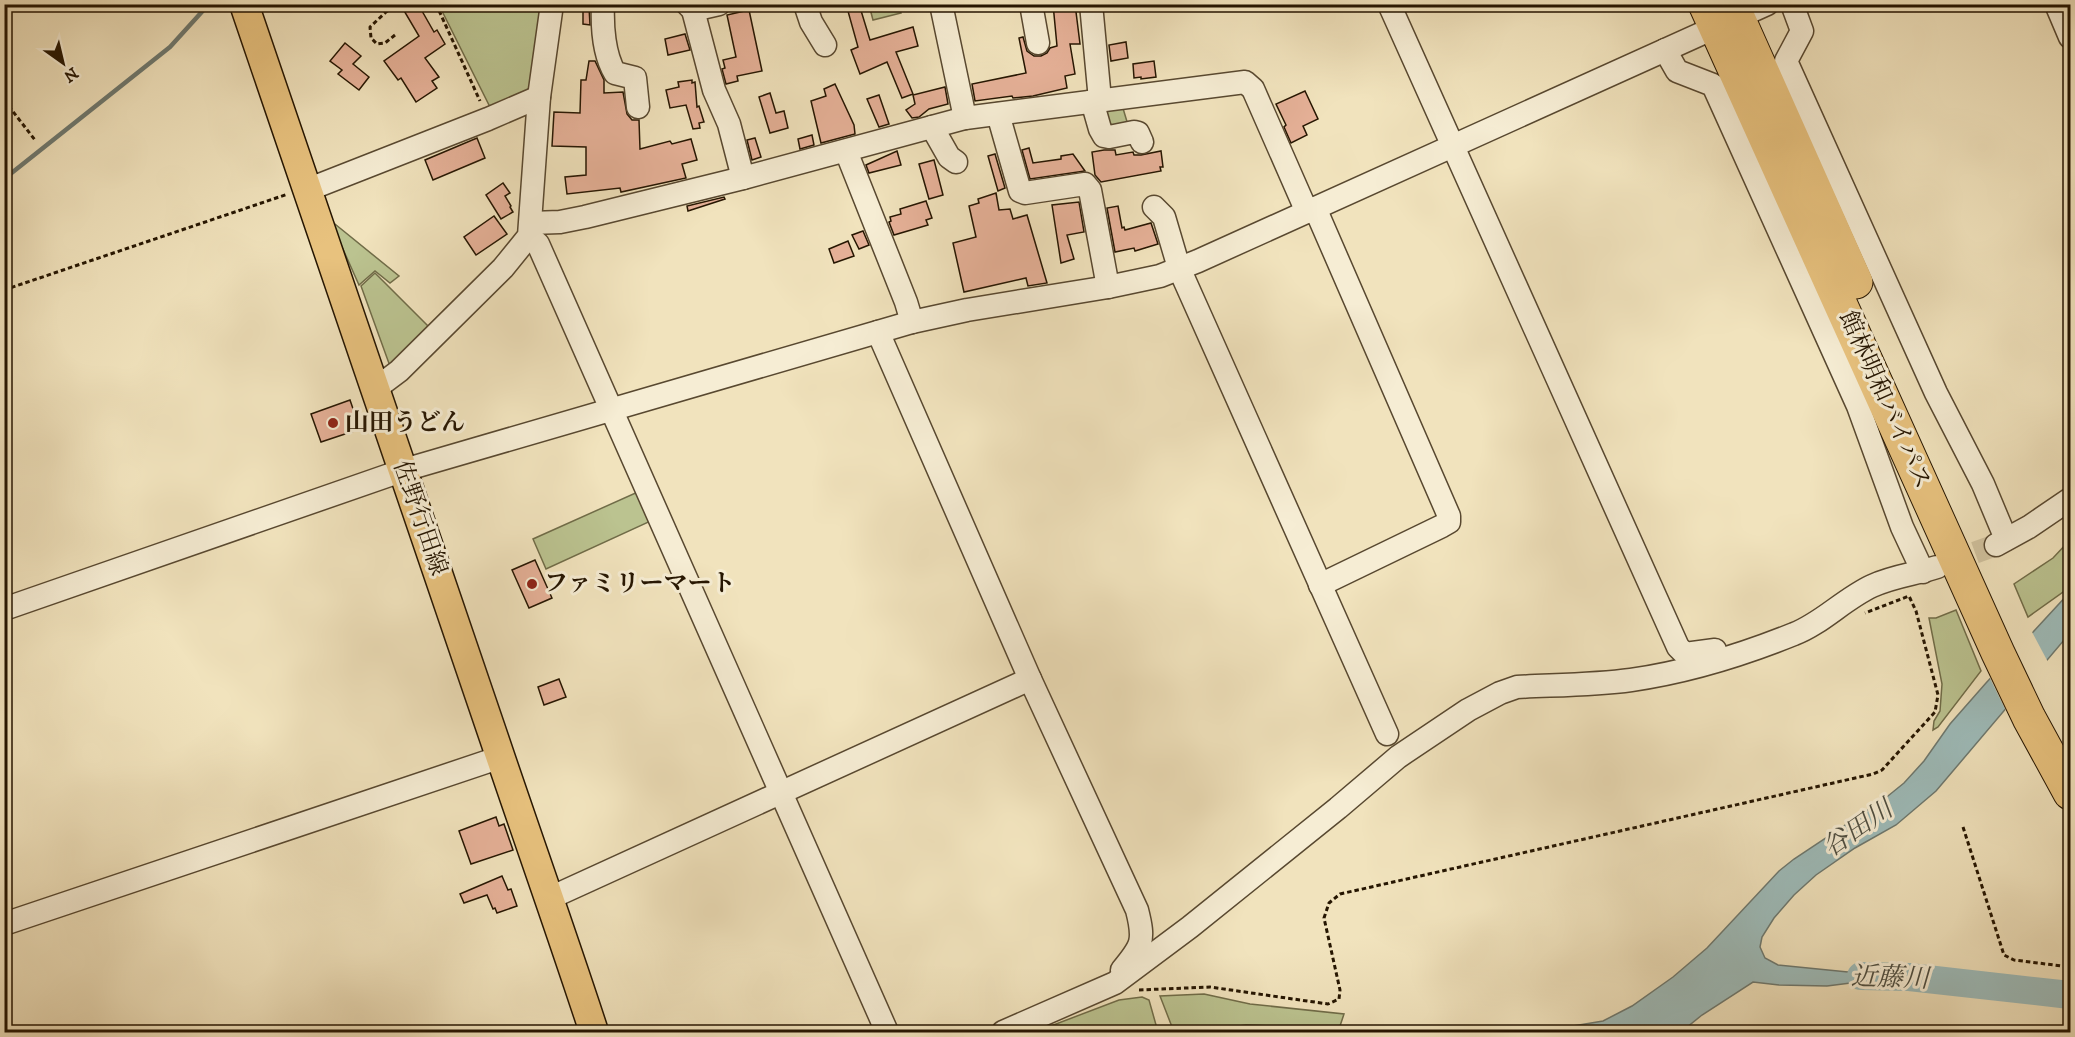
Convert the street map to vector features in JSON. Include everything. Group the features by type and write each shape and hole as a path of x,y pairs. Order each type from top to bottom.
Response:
{"highway":[{"name":"館林明和バイパス","path":"1732,12 1976,580 2037,709 2070,793"},
{"name":"館林明和バイパス","path":"2037,709 2070,753"}],"main road":[{"name":"佐野行田線","path":"244,4 594,1032"}],"street":[{"path":"375,389 399,371 502,268 530,230 539,97 552,4"},
{"path":"603,4 609,63 615,73 635,78 638,107"},
{"path":"719,4 690,7 714,90 729,124 743,178"},
{"path":"805,4 811,22 825,45"},
{"path":"941,4 965,118"},
{"path":"1031,4 1038,43"},
{"path":"1091,4 1096,100 1100,129 1104,136 1109,137 1134,132 1138,134 1142,142"},
{"path":"1389,4 1678,647 1685,654 1762,645"},
{"path":"1792,4 1802,31 1786,61 1936,393 1983,484 2001,542 2029,527 2070,499"},
{"path":"2056,4 2070,37"},
{"path":"4,609 404,470 912,322 1160,276 1665,50 1732,12"},
{"path":"1003,1032 1115,983 1227,897 1398,757 1442,726 1500,693 1517,687 1629,680 1669,674 1725,658 1803,630 1871,586 1892,578 1930,569 1902,527 1858,406 1713,85 1677,71 1665,50"},
{"path":"530,230 743,178 965,118 1245,82 1253,89 1311,210 1449,516 1449,522 1442,526 1320,585"},
{"path":"307,188 488,119 539,97"},
{"path":"998,114 1022,199 1025,193 1085,184 1090,190 1108,287"},
{"path":"932,127 949,157 956,162"},
{"path":"846,151 912,322"},
{"path":"1154,207 1164,217 1179,268 1387,734"},
{"path":"530,230 612,409 887,1032"},
{"path":"878,332 1030,680 1137,910 1143,931 1138,950 1120,972 1115,983"},
{"path":"550,898 1030,680"},
{"path":"4,924 501,757"}],"path":[{"path":"395,35 385,44 377,44 371,38 370,27 397,4"},
{"path":"436,4 488,119"},
{"path":"4,100 35,140"},
{"path":"4,290 307,188"},
{"path":"1115,983 1121,987 1136,990 1210,987 1328,1004 1339,999 1340,990 1324,918 1329,903 1340,894 1873,774 1882,770 1935,712 1938,695 1916,611 1909,596 1864,613"},
{"path":"1963,827 2004,956 2014,960 2070,967"}],"green space":[{"path":"439,5 547,5 534,94 492,111"},
{"path":"869,5 898,5 901,13 873,20"},
{"path":"1122,105 1128,125 1111,128 1103,108"},
{"path":"330,220 399,276 390,283 375,271 359,285"},
{"path":"375,273 431,329 391,369 361,286"},
{"path":"640,491 653,520 546,569 533,539"},
{"path":"2070,540 2070,587 2028,617 2014,584 2053,558"},
{"path":"1956,610 1981,671 1938,727 1933,730 1934,721 1940,711 1942,684 1929,618 1936,618"},
{"path":"1204,994 1250,1004 1344,1014 1339,1029 1246,1025 1198,1032 1174,1032 1160,996"},
{"path":"1142,997 1149,1000 1158,1032 1035,1032 1119,1000"}],"water":[{"name":"谷田川","path":"2070,592 2070,633 1936,791 1896,825 1855,848 1816,875 1794,895 1774,918 1762,937 1760,947 1765,958 1778,965 1898,977 1827,986 1753,982 1702,1015 1681,1032 1537,1032 1603,1021 1632,1006 1673,977 1707,948 1779,871 1883,800 1904,783 1924,761 1950,724"},
{"path":"1246,1026 1365,1032 1203,1032"}],"pier":[{"path":"2031,630 2049,664 2007,713 1989,676"}],"building":[{"path":"411,4 418,4 434,32 437,30 445,44 425,58 439,77 432,81 437,88 416,102 401,78 398,80 384,61 419,36 403,9"},
{"path":"846,4 859,4 870,40 913,27 918,46 896,52 913,94 902,98 887,62 860,74 851,50 858,47"},
{"path":"1053,4 1075,4 1080,44 1070,44 1075,74 1065,76 1067,88 1033,96 1013,98 1012,96 975,101 972,84 1026,73 1019,38 1023,37 1027,51 1034,56 1041,56 1050,48 1057,46"},
{"path":"583,6 589,7 590,25 583,24"},
{"path":"749,10 762,71 737,76 738,81 726,84 722,69 725,68 723,60 736,57 727,15"},
{"path":"685,34 690,50 668,55 665,39"},
{"path":"1126,42 1128,58 1111,61 1109,45"},
{"path":"345,43 361,56 353,64 369,77 359,90 338,74 342,70 330,61"},
{"path":"589,61 595,61 604,80 604,93 623,92 627,114 632,120 639,120 640,149 670,141 672,144 691,139 697,160 682,164 686,178 621,192 620,188 567,194 565,177 586,175 586,147 552,146 554,112 580,113 581,80 586,80"},
{"path":"1154,61 1156,77 1134,78 1133,64"},
{"path":"692,80 692,83 695,82 697,107 699,106 704,122 699,123 700,128 693,129 686,105 670,108 666,90 679,87 678,82"},
{"path":"835,84 854,125 855,134 821,143 811,101 826,96 824,89"},
{"path":"945,87 948,104 929,109 919,117 912,118 906,110 915,104 913,95"},
{"path":"1305,91 1318,119 1303,126 1307,135 1291,143 1276,104"},
{"path":"770,93 776,113 784,111 788,128 770,133 759,97"},
{"path":"879,95 889,124 879,127 867,99"},
{"path":"812,135 814,145 800,149 798,139"},
{"path":"477,138 485,158 433,180 425,160"},
{"path":"755,138 761,157 752,160 747,140"},
{"path":"1029,148 1033,163 1061,159 1061,156 1073,154 1085,171 1030,179 1022,150"},
{"path":"1115,150 1116,155 1133,152 1134,155 1141,155 1161,151 1163,167 1160,167 1161,171 1101,182 1095,175 1092,152"},
{"path":"897,151 901,165 869,173 866,165"},
{"path":"995,154 1005,188 998,191 988,156"},
{"path":"934,160 943,195 929,199 919,164"},
{"path":"503,183 510,193 505,196 513,212 501,219 486,195"},
{"path":"996,193 999,210 1010,209 1013,219 1027,215 1047,283 1028,286 1026,278 964,292 953,243 976,237 969,206 979,203 978,199"},
{"path":"724,197 725,199 688,211 687,206"},
{"path":"926,201 932,218 926,220 928,225 894,235 889,222 890,217 901,214 900,209"},
{"path":"1079,202 1084,232 1067,235 1074,259 1061,263 1052,205"},
{"path":"1118,206 1122,228 1124,227 1125,230 1151,223 1158,244 1135,251 1134,248 1115,252 1107,208"},
{"path":"494,216 507,234 476,255 464,237"},
{"path":"863,231 869,245 859,249 852,235"},
{"path":"848,241 854,256 834,263 829,249"},
{"path":"350,400 360,429 321,442 311,414"},
{"name":"ファミリーマート","path":"535,560 552,598 529,608 512,570"},
{"path":"559,679 566,697 544,705 538,687"},
{"path":"496,817 499,826 504,824 513,850 471,864 459,831"},
{"path":"502,876 508,890 511,889 517,906 497,913 487,895 464,903 460,894"}],"waterway":[{"path":"4,179 170,47 209,4"},
{"name":"近藤川","path":"1861,976 1909,977 2070,995"}],"tunnel":[{"path":"1944,564 1996,545"}],"place":[{"name":"山田うどん","path":"333,423"},
{"name":"ファミリーマート","path":"532,584"}]}
